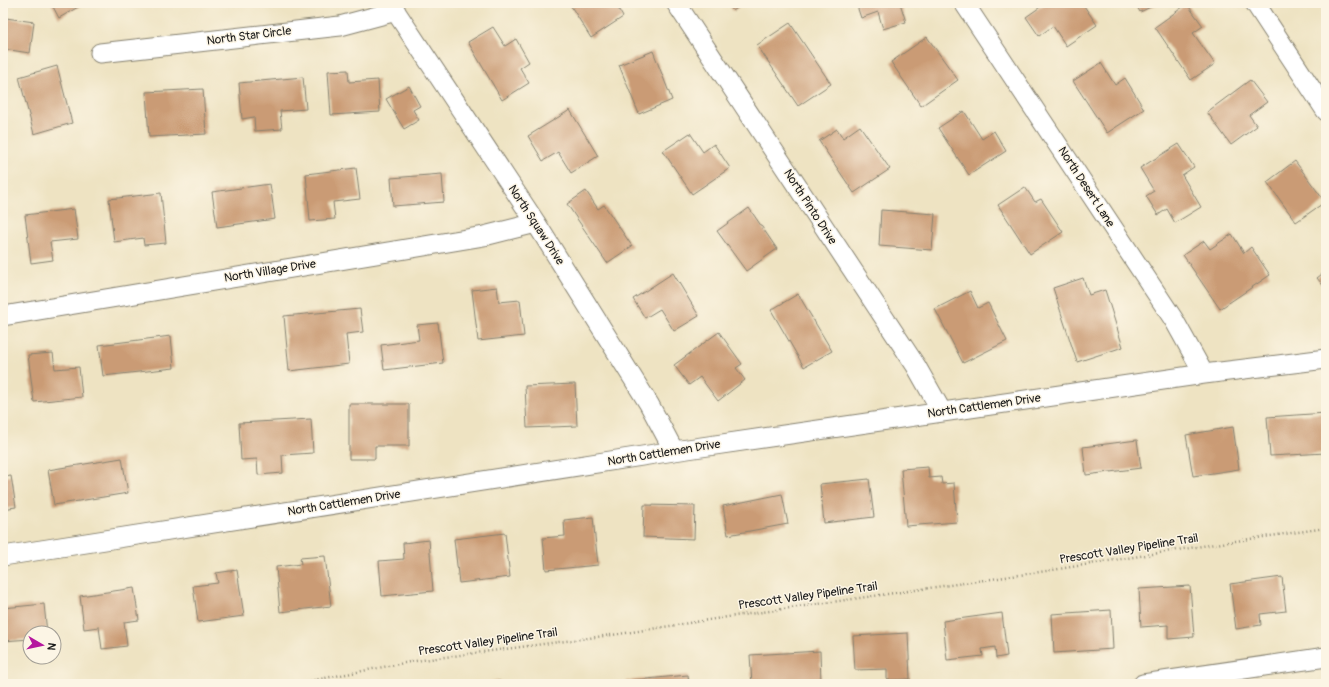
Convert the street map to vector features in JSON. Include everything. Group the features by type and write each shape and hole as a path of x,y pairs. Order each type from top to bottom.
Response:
{"street":[{"name":"North Pinto Drive","path":"676,3 916,366 942,412"},
{"name":"North Desert Lane","path":"964,3 1174,320 1204,374"},
{"path":"1255,3 1326,111"},
{"name":"North Star Circle","path":"100,53 340,26 393,7"},
{"name":"North Squaw Drive","path":"393,7 536,223 645,398 674,451"},
{"name":"North Village Drive","path":"3,316 484,236 536,223"},
{"name":"North Cattlemen Drive","path":"3,556 674,451 1204,374 1326,359"},
{"path":"1143,684 1326,657"}],"path":[{"name":"Prescott Valley Pipeline Trail","path":"294,684 415,661 619,634 1326,528"}],"building":[{"path":"51,3 85,3 59,18"},
{"path":"569,3 615,3 623,17 591,38"},
{"path":"728,3 744,3 733,11"},
{"path":"856,3 900,3 906,22 883,29 878,12 861,18"},
{"path":"1046,3 1082,3 1097,25 1066,46 1053,26 1039,36 1026,17"},
{"path":"1135,3 1159,3 1140,12"},
{"path":"1187,4 1203,26 1193,33 1215,64 1191,80 1155,27"},
{"path":"6,18 34,22 30,53 3,49"},
{"path":"790,23 831,84 798,106 757,45"},
{"path":"493,27 505,46 516,39 529,62 520,68 529,83 502,100 468,42"},
{"path":"927,37 958,80 921,106 891,62"},
{"path":"653,51 672,100 639,114 619,65"},
{"path":"1101,63 1115,85 1125,78 1144,109 1107,133 1073,81"},
{"path":"57,66 72,123 34,134 19,77"},
{"path":"348,70 349,82 378,80 380,112 331,115 328,71"},
{"path":"303,77 306,109 280,111 282,129 255,131 254,117 242,119 239,83"},
{"path":"1250,80 1267,102 1249,115 1257,126 1231,145 1207,112"},
{"path":"409,86 420,106 413,110 419,120 404,129 386,99"},
{"path":"203,89 206,134 149,137 146,92"},
{"path":"570,110 598,156 571,173 558,152 543,161 528,136"},
{"path":"964,111 982,139 994,131 1006,151 969,175 938,128"},
{"path":"860,126 890,169 854,193 819,141 837,129 843,138"},
{"path":"690,133 703,152 714,144 730,168 692,194 663,151"},
{"path":"1179,144 1194,167 1182,175 1201,207 1175,223 1167,209 1158,215 1146,196 1154,191 1140,168"},
{"path":"1295,161 1325,202 1296,222 1267,182"},
{"path":"356,168 360,199 333,202 335,219 310,221 306,174"},
{"path":"442,174 444,202 393,206 391,178"},
{"path":"270,184 275,219 217,227 212,192"},
{"path":"1025,187 1035,202 1041,199 1063,232 1030,254 998,205"},
{"path":"586,191 598,209 604,205 632,246 607,263 567,204"},
{"path":"161,193 166,243 144,245 143,238 114,242 109,199"},
{"path":"749,208 777,249 746,271 717,231"},
{"path":"74,209 78,239 50,242 53,260 31,263 25,215"},
{"path":"881,210 935,214 932,250 879,246"},
{"path":"1232,234 1244,253 1251,247 1270,275 1220,309 1183,255 1204,241 1210,249"},
{"path":"1326,271 1326,289 1317,278"},
{"path":"673,273 699,316 674,331 660,309 645,318 633,299"},
{"path":"1083,278 1089,295 1105,290 1123,347 1077,362 1053,288"},
{"path":"497,287 499,302 520,300 524,336 478,341 472,290"},
{"path":"970,291 978,308 988,303 1007,341 963,363 935,309"},
{"path":"798,294 832,351 804,367 771,310"},
{"path":"360,309 363,332 346,334 349,364 289,371 284,316"},
{"path":"438,323 443,363 384,370 381,345 419,340 417,325"},
{"path":"719,332 742,364 736,368 745,380 718,401 700,377 689,385 674,365"},
{"path":"171,336 174,368 103,376 99,345"},
{"path":"53,353 55,369 79,367 82,397 34,402 28,355"},
{"path":"575,384 577,426 527,428 525,386"},
{"path":"349,404 409,404 409,446 375,446 375,459 349,459"},
{"path":"1326,413 1326,453 1270,456 1267,417"},
{"path":"311,419 313,453 282,455 283,473 258,475 257,459 241,460 239,423"},
{"path":"1233,427 1239,469 1193,476 1186,435"},
{"path":"1137,440 1141,468 1086,475 1083,447"},
{"path":"122,458 128,493 54,505 48,470"},
{"path":"928,467 929,478 941,477 942,484 954,483 957,522 906,526 901,469"},
{"path":"11,476 16,507 3,509 3,477"},
{"path":"869,479 874,517 824,523 820,484"},
{"path":"782,494 788,524 728,535 723,506"},
{"path":"644,505 695,506 694,539 643,537"},
{"path":"593,517 598,565 546,570 543,538 565,536 564,520"},
{"path":"505,533 510,577 459,583 454,539"},
{"path":"429,540 433,591 382,596 379,561 404,559 403,543"},
{"path":"325,556 331,606 280,612 276,567 301,564 300,558"},
{"path":"237,570 244,616 198,622 193,586 218,583 216,573"},
{"path":"1282,577 1286,611 1260,614 1261,625 1236,629 1230,584"},
{"path":"1190,586 1194,637 1168,639 1168,625 1141,627 1139,589"},
{"path":"134,588 139,620 124,622 127,646 102,649 99,627 84,629 80,596"},
{"path":"44,604 46,625 22,625 22,640 3,641 3,608"},
{"path":"1111,610 1113,649 1054,653 1052,614"},
{"path":"1002,613 1007,656 996,658 995,647 982,649 983,656 947,660 943,621"},
{"path":"908,633 910,679 887,680 887,669 855,670 853,636"},
{"path":"820,651 821,684 752,684 750,655"},
{"path":"688,675 689,684 627,684 626,681"},
{"path":"500,681 501,684 478,684 478,683"}]}
